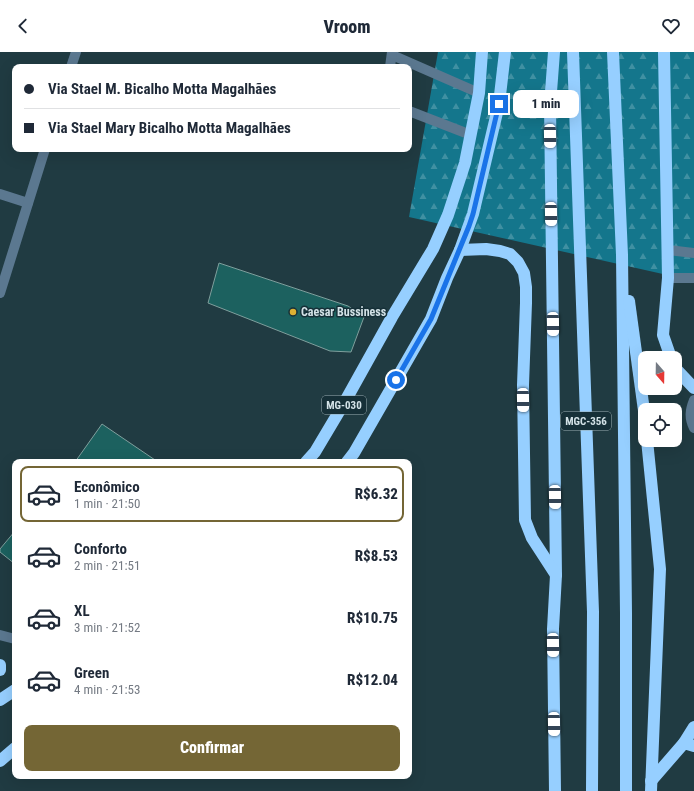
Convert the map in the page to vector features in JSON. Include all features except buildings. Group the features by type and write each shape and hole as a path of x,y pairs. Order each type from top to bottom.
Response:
{"highway":[{"name":"MG-030","path":"309,459 315,452 344,405 392,317 433,249 448,215 465,163 471,136 478,93 482,52"},
{"name":"MG-030","path":"349,459 431,319 460,250 473,214 499,104 505,52"},
{"name":"MGC-356","path":"554,52 550,105 556,575 553,630 555,791"},
{"name":"MGC-356","path":"573,52 593,604 592,791"},
{"name":"MGC-356","path":"613,52 622,255 626,613 626,791"},
{"path":"664,52 668,278 663,335 669,351"},
{"path":"460,250 486,249 510,254 518,262 524,273 526,287 523,385 525,520 532,538 556,575"},
{"name":"MGC-356","path":"622,255 643,403"},
{"path":"682,375 694,388"},
{"path":"648,447 660,569 651,786"},
{"path":"0,665 0,670"},
{"path":"0,700 12,692"},
{"path":"651,786 689,745 694,727"},
{"path":"0,761 12,751"}],"street":[{"path":"72,64 76,52"},
{"path":"390,64 392,53 478,93"},
{"path":"412,111 471,136"},
{"path":"0,293 44,152"},
{"path":"0,194 28,203"},
{"path":"668,250 694,252"},
{"path":"668,278 694,278"},
{"path":"694,400 690,409 690,418 694,428"},
{"path":"0,635 12,638"}],"green space":[{"path":"438,52 694,52 694,281 409,217"}],"place":[{"name":"Caesar Bussiness","path":"293,312"}],"route":[{"path":"396,380 431,319 469,226 499,104"}]}
